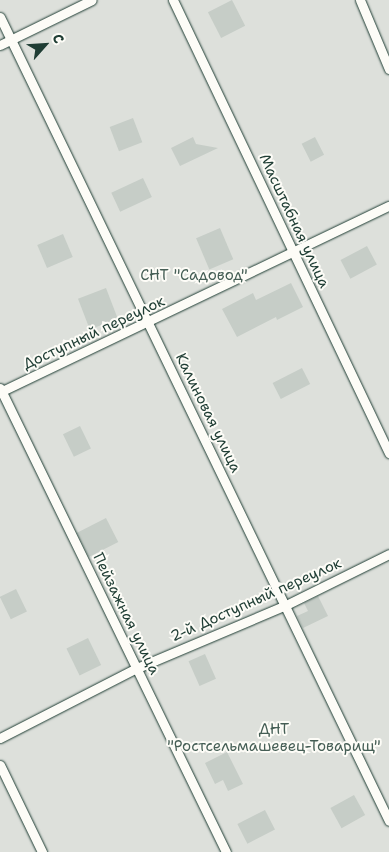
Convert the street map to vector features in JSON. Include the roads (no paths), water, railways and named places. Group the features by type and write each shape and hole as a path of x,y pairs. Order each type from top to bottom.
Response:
{"lane":[{"path":"0,45 92,0"},
{"name":"Масштабная улица","path":"173,0 389,453"},
{"path":"360,0 389,69"},
{"name":"Калиновая улица","path":"0,17 389,821"},
{"name":"Доступный переулок","path":"1,391 149,323 389,206"},
{"name":"Пейзажная улица","path":"1,391 226,852"},
{"name":"2-й Доступный переулок","path":"0,738 137,668 286,605 389,554"},
{"path":"0,765 42,852"}],"park label":[{"name":"СНТ \"Садовод\"","path":"194,276"},
{"name":"ДНТ \"Ростсельмашевец-Товарищ\"","path":"274,738"}]}
